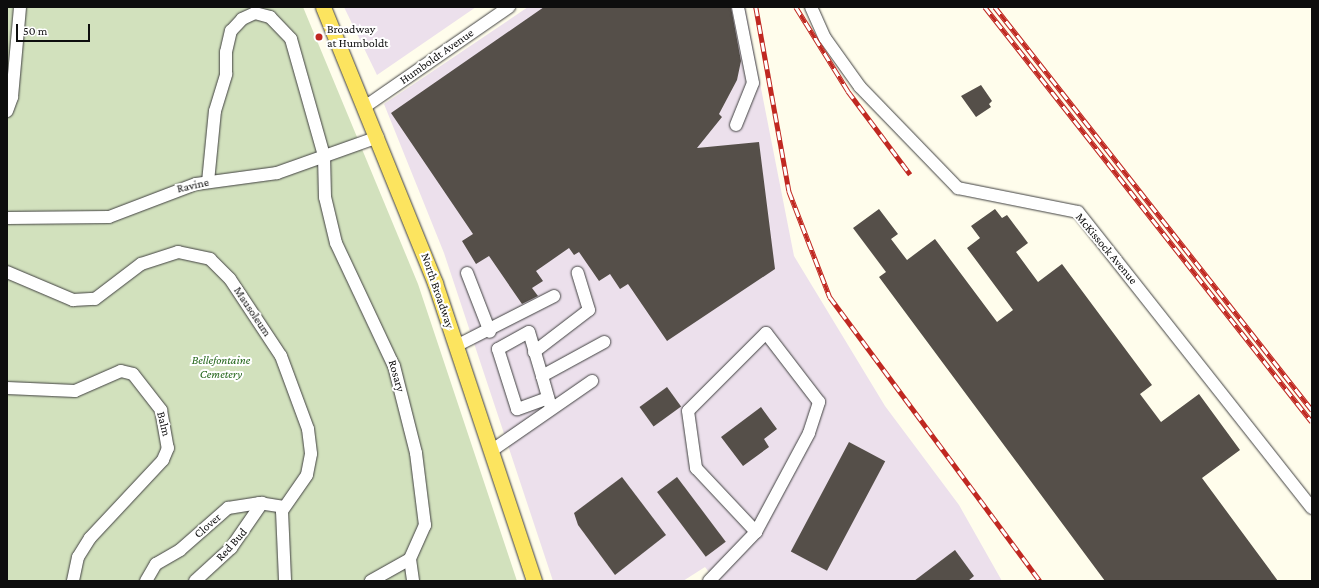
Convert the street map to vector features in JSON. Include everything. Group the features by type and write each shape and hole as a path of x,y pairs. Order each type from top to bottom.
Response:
{"main road":[{"name":"North Broadway","path":"323,7 366,106 456,346 534,581"}],"street":[{"path":"7,111 21,27 20,7"},
{"name":"Humboldt Avenue","path":"366,106 509,7"},
{"path":"736,125 753,83 738,7"},
{"name":"McKissock Avenue","path":"812,7 825,38 860,87 958,188 1078,212 1312,508"},
{"name":"Rosary","path":"208,182 215,111 226,74 226,52 232,31 242,18 256,13 270,17 291,39 324,156 325,197 336,243 394,366 416,453 425,525 410,559"},
{"name":"Ravine","path":"7,218 109,217 167,193 208,182 277,173 378,137"},
{"name":"Mausoleum","path":"7,272 72,300 95,299 141,264 158,256 178,252 210,259 230,279 273,343 295,389 308,429 312,454 307,475 284,507"},
{"path":"467,273 490,332"},
{"path":"534,352 589,310 578,273"},
{"path":"456,346 490,332 554,296"},
{"path":"528,332 549,403 517,409 498,349 528,332"},
{"path":"709,581 756,532 808,432 819,402 766,333 688,411 696,468 756,532"},
{"path":"542,376 604,342"},
{"name":"Balm","path":"7,388 75,391 121,371 133,374 161,410 168,448 163,460 90,538 78,556 73,581"},
{"path":"491,451 549,403 592,381"},
{"name":"Clover","path":"146,581 156,564 180,550 228,508 262,503 284,507"},
{"name":"Red Bud","path":"195,581 231,548 262,503"},
{"path":"284,507 284,581"},
{"path":"379,580 410,559 413,581"}],"shaded area":[{"path":"344,7 476,7 377,75"},
{"path":"528,7 745,7 794,256 885,406 959,505 1002,581 716,581 705,567 683,581 553,581 444,253 384,104"}],"green space":[{"name":"Bellefontaine Cemetery","path":"7,7 303,7 418,284 517,581 7,581"}],"building":[{"path":"544,7 731,7 741,61 737,80 719,114 722,117 697,148 759,142 775,269 667,341 628,284 620,289 610,274 599,281 579,252 574,255 569,248 536,271 543,281 532,288 538,296 522,304 489,256 476,264 462,241 473,234 391,113"},
{"path":"981,85 992,101 989,104 991,107 976,117 961,96"},
{"path":"879,209 898,234 891,239 907,260 935,239 997,322 1013,310 967,248 980,238 971,226 995,209 1002,218 1007,215 1028,243 1016,252 1038,282 1062,264 1152,385 1140,394 1161,422 1199,394 1240,450 1202,478 1278,581 1105,581 879,277 886,272 853,228"},
{"path":"667,387 681,406 654,426 639,407"},
{"path":"761,407 777,429 764,439 769,447 743,466 721,437"},
{"path":"849,442 885,461 827,571 791,551"},
{"path":"622,477 666,535 615,575 578,525 574,513"},
{"path":"677,477 726,542 706,557 657,492"},
{"path":"955,550 974,576 968,581 914,581"}],"railway":[{"path":"756,7 789,191 830,297 1040,581"},
{"path":"796,7 848,91 910,174"},
{"path":"985,7 1312,422"},
{"path":"995,7 1312,410"}],"place":[{"name":"Broadway at Humboldt","path":"319,37"}]}
